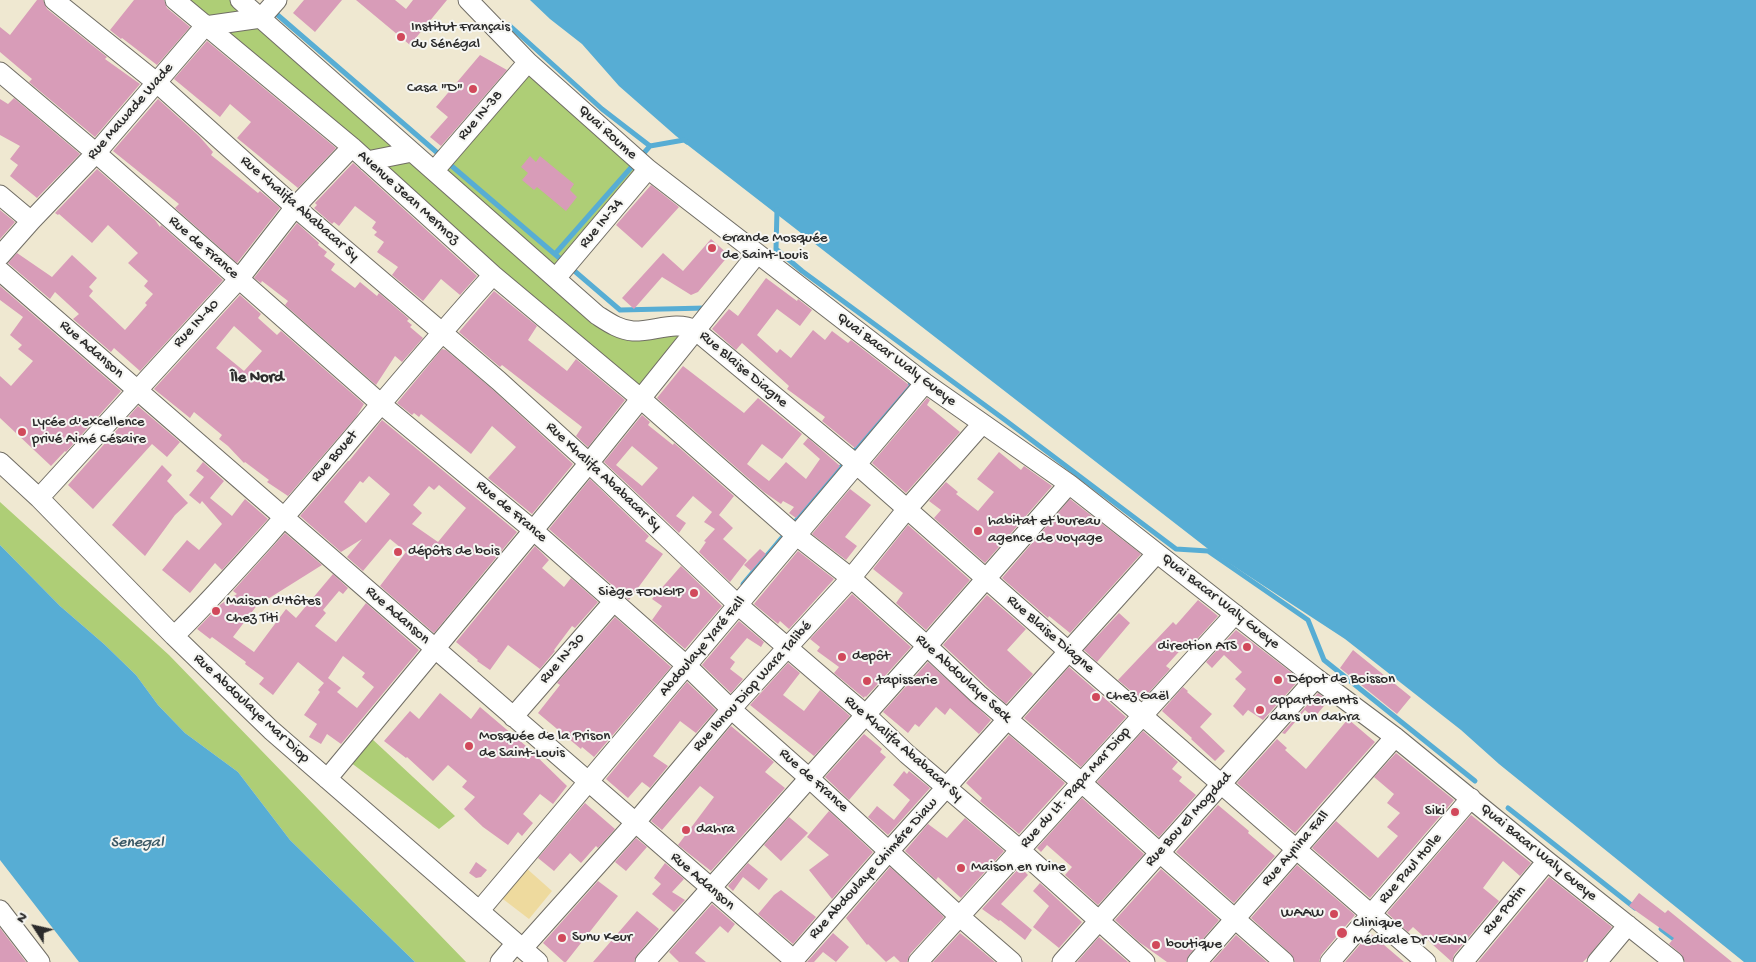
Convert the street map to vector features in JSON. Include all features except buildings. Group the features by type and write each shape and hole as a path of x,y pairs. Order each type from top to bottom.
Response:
{"street":[{"name":"Rue Khalifa Ababacar Sy","path":"54,0 156,82 296,207 441,332 589,463 738,605 866,715 946,788 1020,850 1145,962"},
{"name":"Avenue Jean Mermoz","path":"175,0 352,146 493,275 640,398"},
{"path":"240,0 597,315 615,327 632,331 685,325 695,330"},
{"path":"205,26 261,18 278,0"},
{"name":"Quai Roume","path":"468,0 528,62 648,169 757,254"},
{"name":"Rue Mawade Wade","path":"0,256 96,153 205,26"},
{"name":"Rue IN-38","path":"434,171 528,62"},
{"name":"Rue de France","path":"0,72 96,153 381,404 533,530 1012,962"},
{"name":"Rue IN-40","path":"39,498 239,279 296,207 352,146"},
{"path":"367,161 412,152"},
{"name":"Rue IN-34","path":"556,278 648,169"},
{"path":"0,195 31,221"},
{"path":"327,779 589,463 757,254"},
{"name":"Quai Bacar Waly Gueye","path":"757,254 925,383 1069,484 1316,678 1395,737 1674,962"},
{"name":"Rue Adanson","path":"0,271 793,961"},
{"name":"Rue Bouet","path":"174,636 208,603 284,518 441,332 493,275"},
{"name":"Rue Blaise Diagne","path":"695,330 856,464 1426,962"},
{"name":"Abdoulaye Yaré Fall","path":"480,910 925,383"},
{"name":"Rue Abdoulaye Seck","path":"640,398 797,536 850,578 1008,720 1082,782 1284,962"},
{"name":"Rue Ibnou Diop Wara Talibé","path":"500,962 519,946 635,823 982,424"},
{"name":"Rue Abdoulaye Mar Diop","path":"0,462 39,498 174,636 271,730 538,962"},
{"path":"645,962 1069,484"},
{"name":"Rue Abdoulaye Chimére Diaw","path":"793,961 889,851 1157,553"},
{"name":"Rue IN-30","path":"513,717 614,602"},
{"name":"Rue du Lt. Papa Mar Diop","path":"918,962 1235,614"},
{"name":"Rue Bou El Mogdad","path":"1062,962 1316,678"},
{"name":"Rue Aynina Fall","path":"1196,962 1395,737"},
{"name":"Rue Paul Holle","path":"1330,962 1471,798"},
{"name":"Rue Potin","path":"1463,962 1547,861"},
{"path":"0,910 40,962"},
{"path":"1597,962 1628,926"}],"green space":[{"path":"183,0 230,0 601,327 690,330 639,392"},
{"path":"529,71 639,172 556,266 444,168"},
{"path":"0,502 169,655 466,962 415,962 290,840 238,772 185,733 158,705 136,675 60,606 0,545"},
{"path":"371,738 455,816 439,829 350,762"}],"sand":[{"path":"525,867 552,891 529,919 499,896"}],"water":[{"path":"530,0 1756,0 1756,962 1744,962 1499,764 1461,730 1345,639 1212,552 676,136 619,86 582,44 550,19"},
{"name":"Senegal","path":"0,545 60,606 136,675 158,705 185,733 238,772 290,840 415,962 79,962 0,860"}],"waterway":[{"path":"273,11 441,156"},
{"path":"509,25 602,109 650,146 684,140 687,142"},
{"path":"555,254 650,146"},
{"path":"447,162 564,262"},
{"path":"777,210 776,249 802,271 1005,420 1176,549 1208,551 1308,620 1324,660 1475,781"},
{"path":"571,268 620,310 706,308"},
{"path":"743,584 914,380"},
{"path":"1508,808 1635,908"},
{"path":"1661,929 1678,942"}],"place":[{"name":"Institut Français du Sénégal","path":"401,37"},
{"name":"Casa \"D\"","path":"473,89"},
{"name":"Grande Mosquée de Saint-Louis","path":"712,248"},
{"name":"Lycée d'excellence privé Aimé Césaire","path":"22,432"},
{"name":"habitat et bureau agence de voyage","path":"978,531"},
{"name":"dépôts de bois","path":"398,552"},
{"name":"Siège FONGIP","path":"694,593"},
{"name":"Maison d'Hôtes Chez Titi","path":"216,611"},
{"name":"direction ATS","path":"1247,647"},
{"name":"depôt","path":"842,657"},
{"name":"Dépot de Boisson","path":"1278,680"},
{"name":"tapisserie","path":"867,681"},
{"name":"Chez Gaël","path":"1096,697"},
{"name":"appartements dans un dahra","path":"1260,710"},
{"name":"Mosquée de la Prison de Saint-Louis","path":"469,746"},
{"name":"Siki","path":"1455,812"},
{"name":"dahra","path":"686,830"},
{"name":"Maison en ruine","path":"961,868"},
{"name":"WAAW","path":"1334,914"},
{"name":"Clinique Médicale Dr VENN","path":"1342,933"},
{"name":"Sunu Keur","path":"562,938"},
{"name":"boutique","path":"1156,945"}],"district":[{"name":"Île Nord","path":"257,379"}]}
